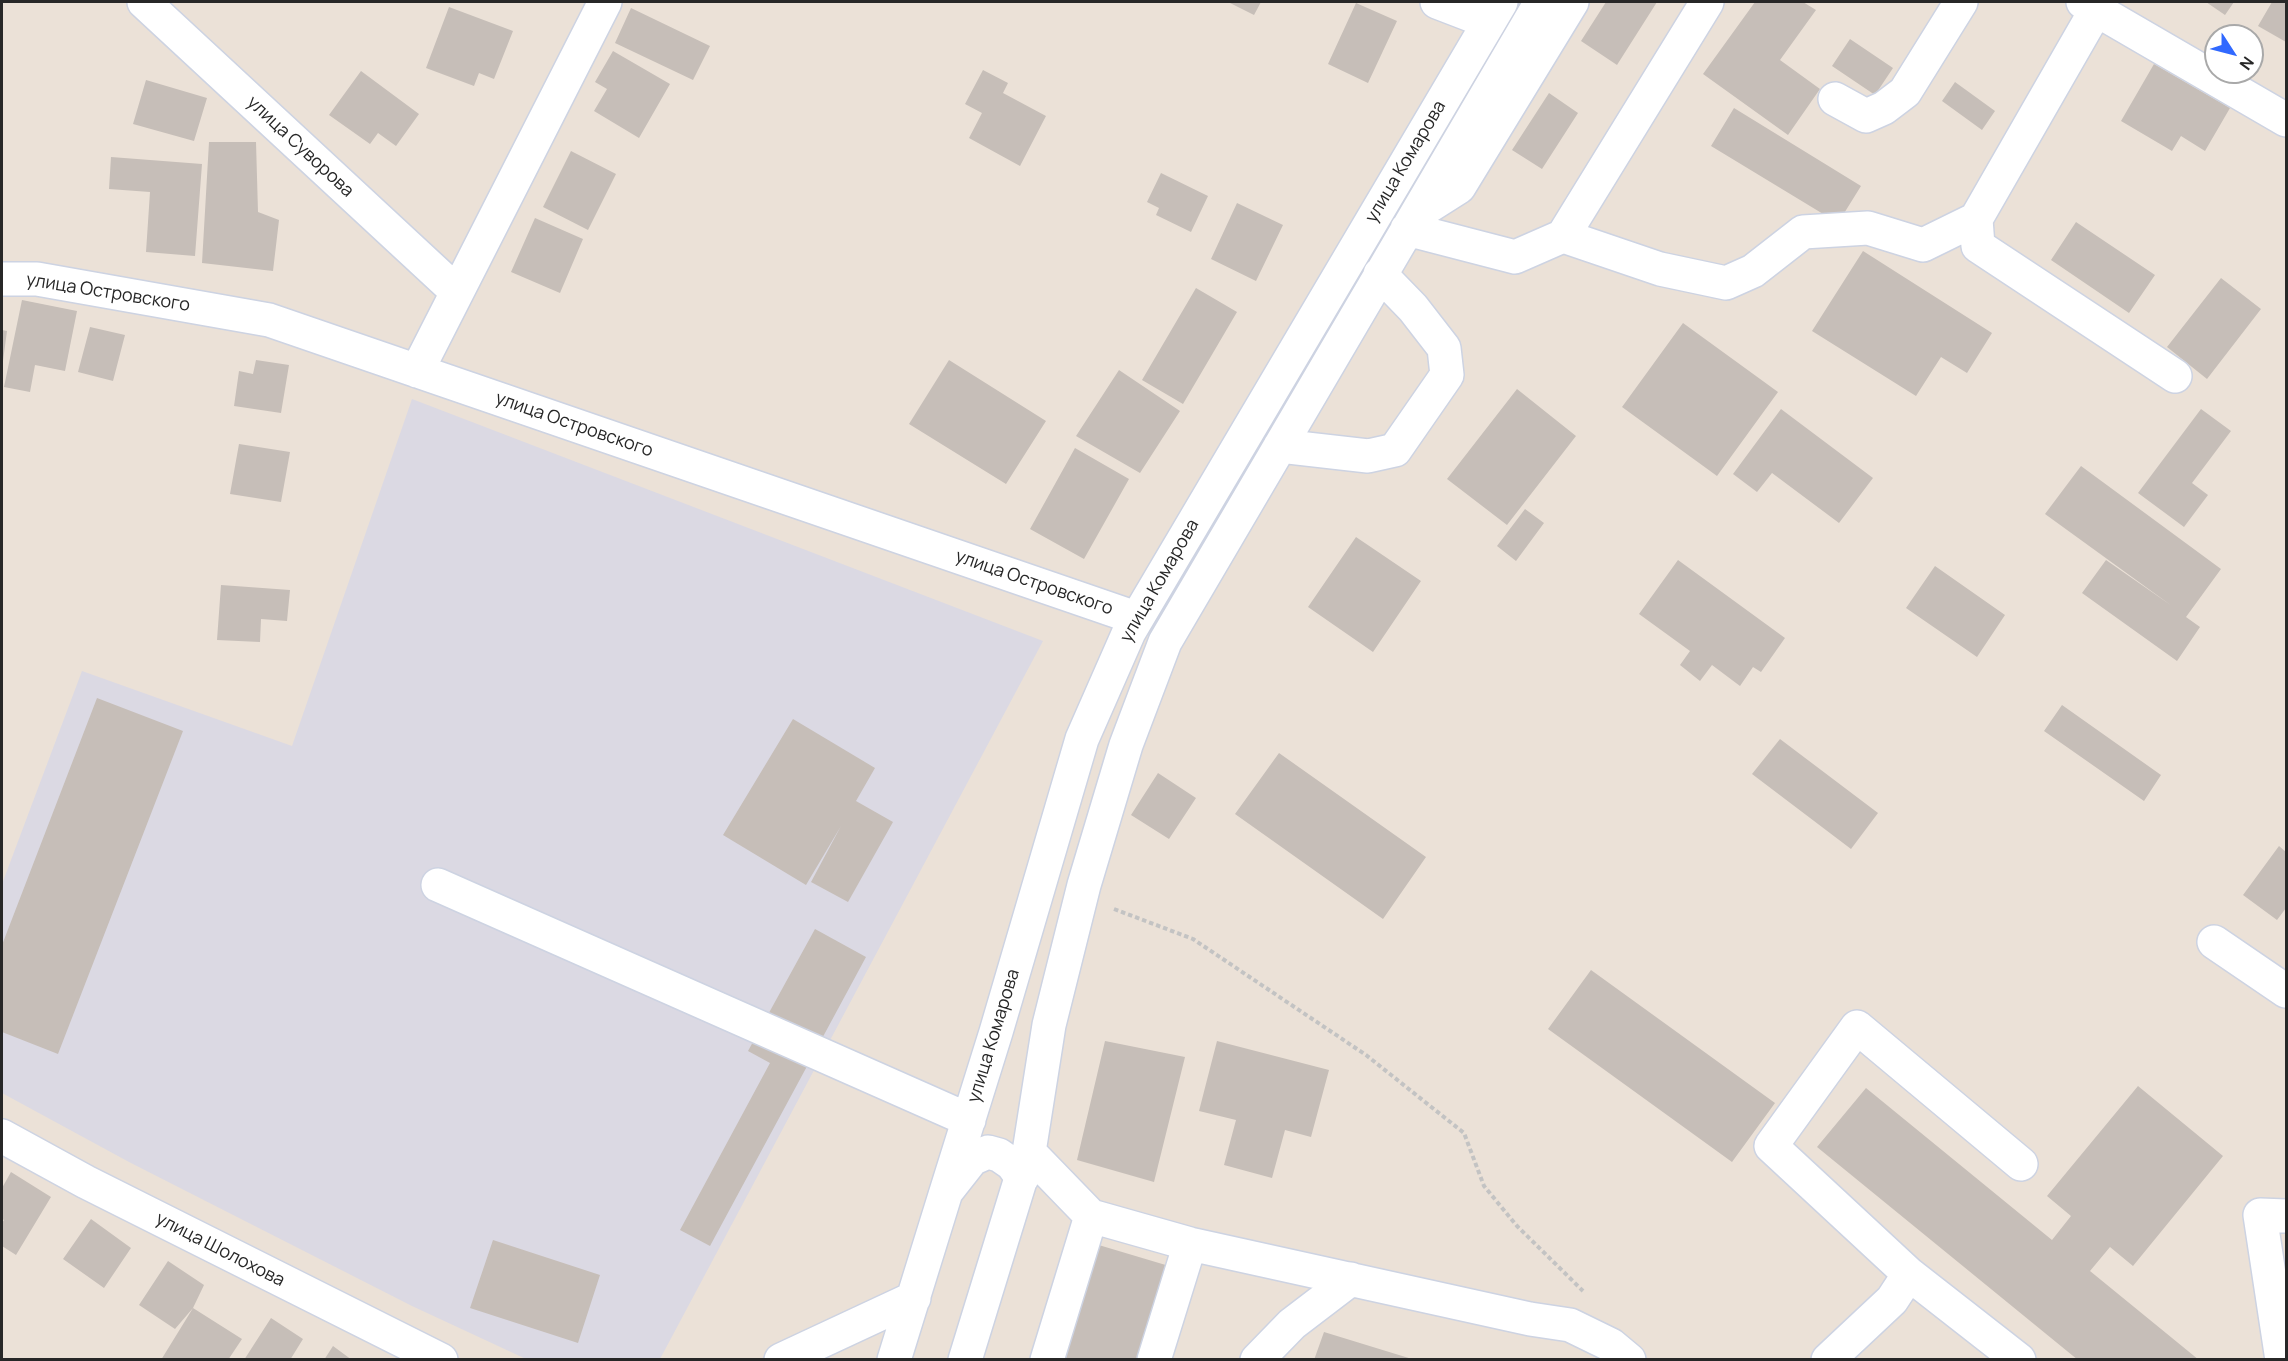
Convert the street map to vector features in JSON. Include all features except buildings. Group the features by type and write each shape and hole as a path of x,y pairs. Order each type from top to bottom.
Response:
{"street":[{"name":"улица Суворова","path":"144,2 457,292"},
{"path":"417,371 605,2"},
{"name":"улица Комарова","path":"894,1359 969,1120 1082,739 1136,618 1495,12 1437,2"},
{"name":"улица Комарова","path":"965,1359 1026,1165 1049,1025 1084,885 1126,745 1164,642 1541,2"},
{"path":"1411,222 1460,188 1572,2"},
{"path":"1411,222 1515,257 1563,237 1707,2"},
{"path":"1835,99 1866,116 1884,108 1905,92 1961,2"},
{"path":"2175,376 1978,246 1976,219 2090,6 2286,120"},
{"path":"1563,237 1660,268 1726,283 1753,271 1803,232 1868,228 1923,246 1976,219"},
{"path":"1280,446 1368,456 1395,450 1447,375 1444,348 1413,308 1380,274"},
{"name":"улица Островского","path":"2,279 37,279 269,320 1136,618"},
{"path":"438,885 969,1120"},
{"path":"2214,942 2286,991"},
{"path":"2019,1359 1909,1274 1771,1146 1857,1027 2021,1164"},
{"name":"улица Шолохова","path":"2,1136 86,1182 441,1359"},
{"path":"946,1192 972,1159 988,1152 999,1155 1012,1164 1026,1165 1091,1216 1190,1244 1570,1326 1611,1345 1629,1359"},
{"path":"2282,1359 2260,1215 2286,1216"},
{"path":"1047,1359 1091,1216"},
{"path":"1154,1359 1190,1244"},
{"path":"1828,1359 1892,1300 1909,1274"},
{"path":"1257,1359 1292,1324 1351,1279"},
{"path":"782,1359 914,1298"}],"path":[{"path":"1112,909 1193,939 1366,1055 1464,1134 1484,1186 1517,1226 1589,1297"}],"shaded area":[{"path":"412,399 1043,641 660,1359 526,1359 412,1306 129,1162 2,1093 2,884 82,671 292,746"}]}
